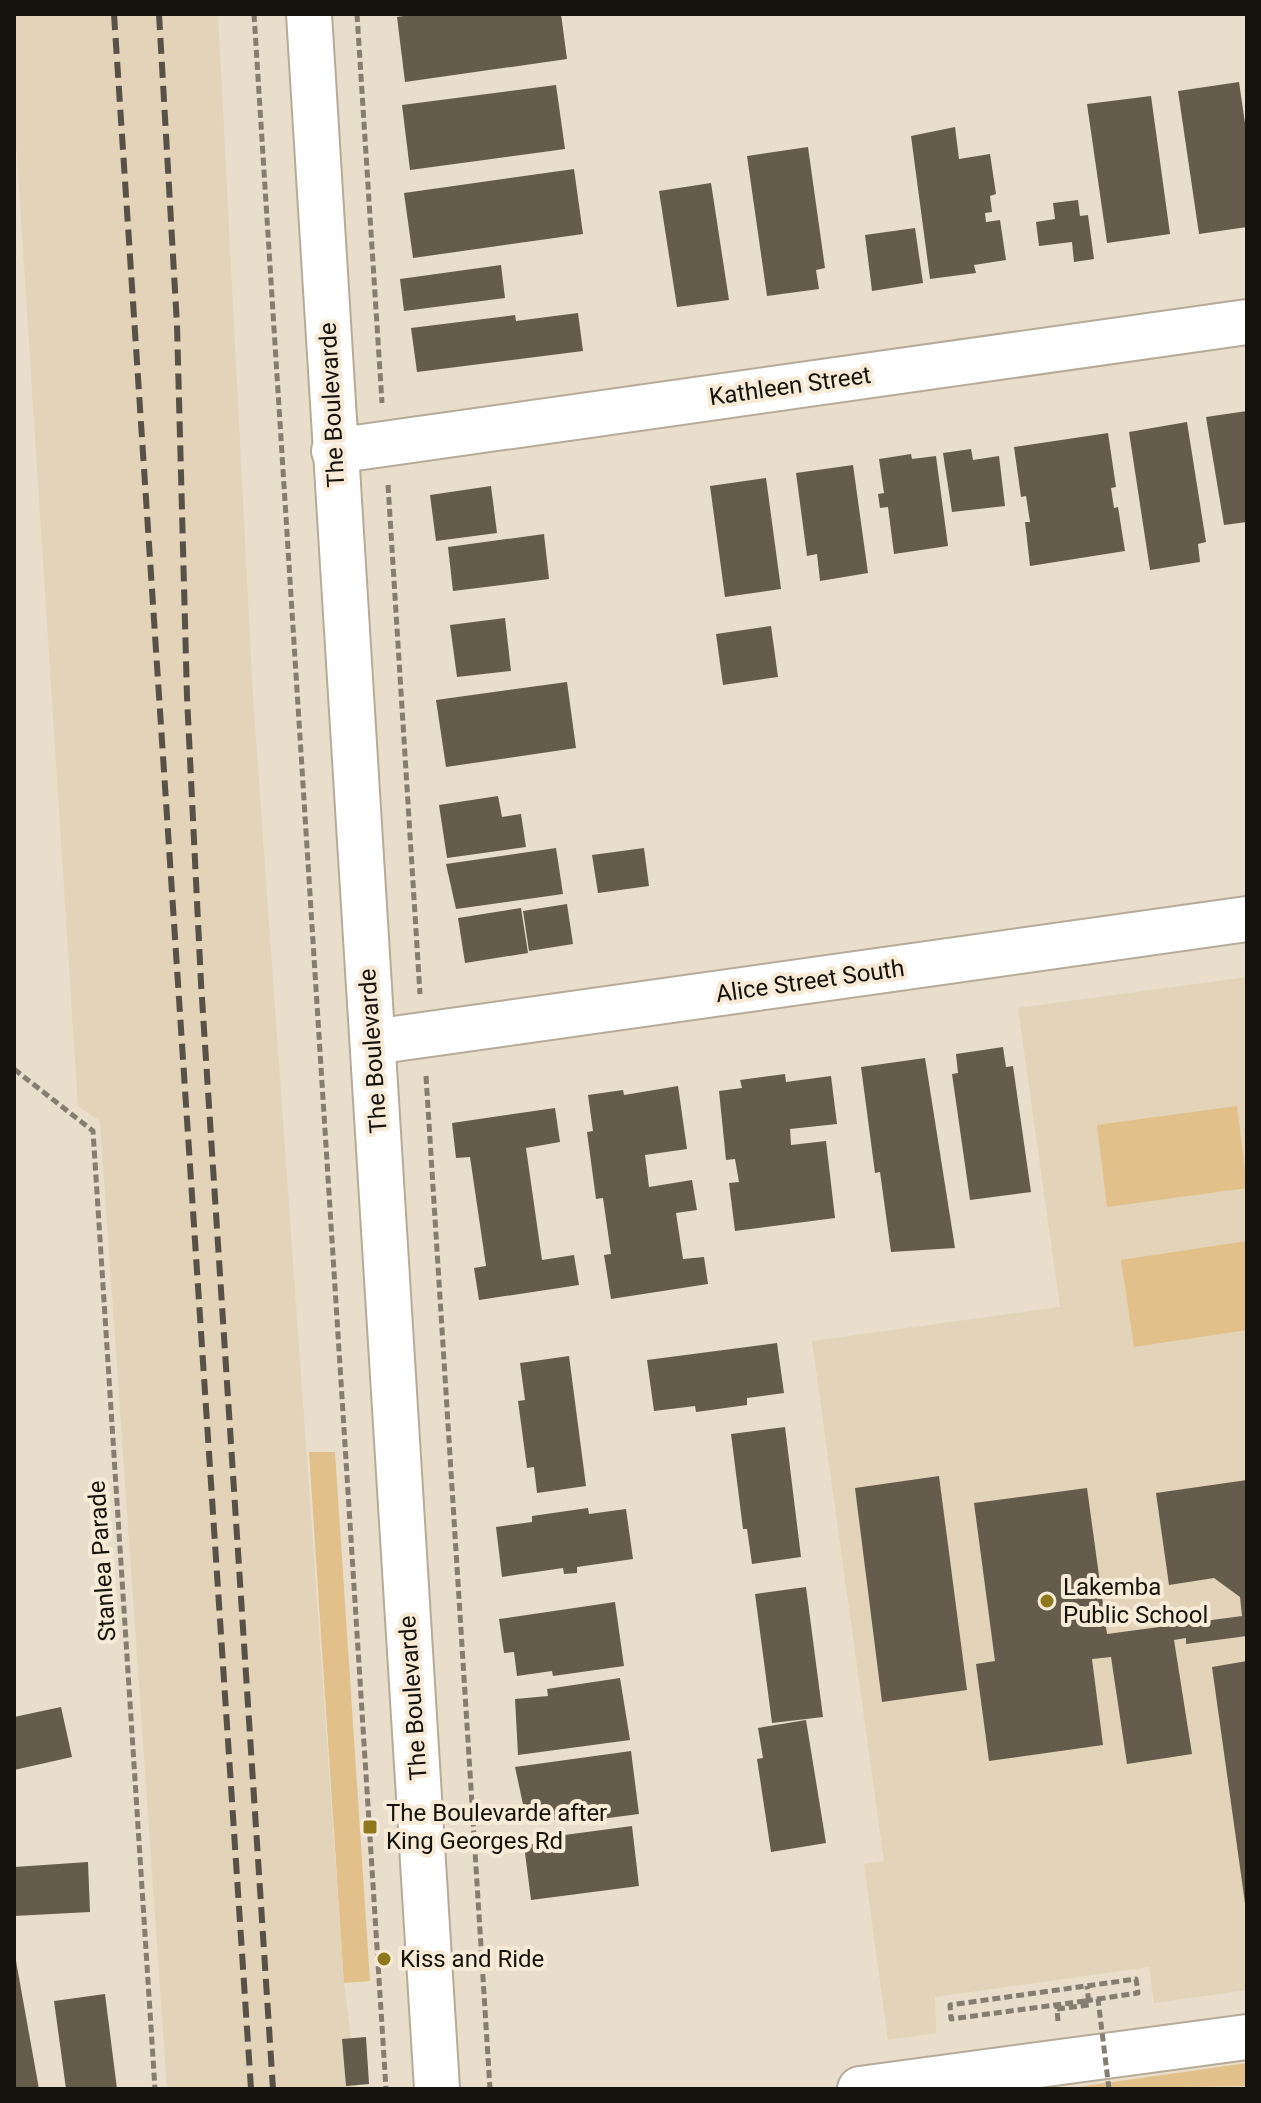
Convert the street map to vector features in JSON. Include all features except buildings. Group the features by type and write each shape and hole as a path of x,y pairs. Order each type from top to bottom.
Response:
{"main road":[{"name":"The Boulevarde","path":"309,14 437,2089"},
{"name":"Kathleen Street","path":"334,451 1247,322"},
{"name":"Alice Street South","path":"373,1042 1247,919"},
{"path":"860,2089 1247,2037"}],"path":[{"path":"254,14 386,2089"},
{"name":"Stanlea Parade","path":"14,1069 93,1131 155,2089"},
{"path":"1136,1979 1138,1993 1098,1999 951,2019 950,2005 1136,1979"},
{"path":"1058,2021 1057,2009 1089,2005 1087,1986"},
{"path":"1098,1999 1109,2089"}],"shaded area":[{"path":"14,14 218,14 253,697 344,1983 357,2089 167,2089 100,1121 78,1106 14,109"},
{"name":"Lakemba Public School","path":"1247,977 1247,1990 1154,2003 1149,1967 935,1997 936,2033 888,2040 864,1864 884,1861 812,1341 1060,1307 1018,1008"},
{"path":"1237,1106 1247,1188 1107,1207 1097,1125"},
{"path":"1247,1241 1247,1330 1134,1347 1121,1260"},
{"path":"309,1452 335,1452 370,1981 344,1983"},
{"path":"1247,2063 1247,2086 1063,2089"}],"railway":[{"path":"114,14 251,2089"},
{"path":"159,14 177,325 187,697 201,983 273,2089"}],"place":[{"name":"Lakemba Public School","path":"1047,1601"},
{"name":"The Boulevarde after King Georges Rd","path":"370,1827"},
{"name":"Kiss and Ride","path":"384,1959"}]}
